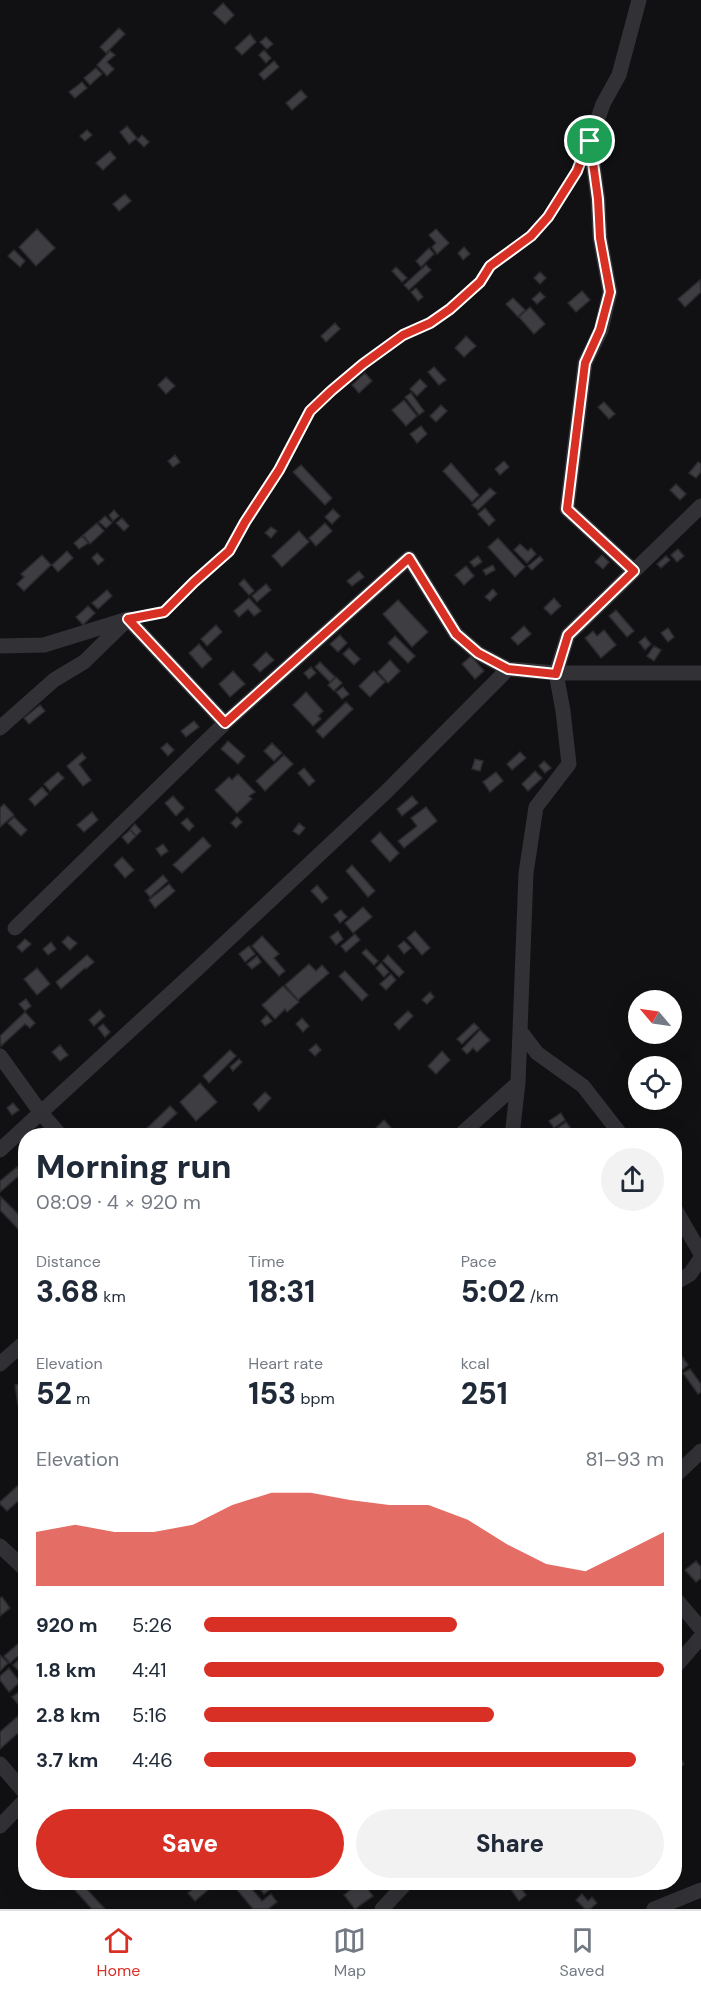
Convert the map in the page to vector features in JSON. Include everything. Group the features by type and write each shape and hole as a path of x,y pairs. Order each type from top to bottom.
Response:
{"street":[{"path":"634,571 567,509 585,363 600,330 610,292 600,238 598,199 590,141 603,104 619,75 639,0"},
{"path":"513,1128 521,1032 526,873 536,807 569,764 556,674 568,635 701,506"},
{"path":"15,928 225,723 409,558 456,634 478,653 508,669 556,674 701,673"},
{"path":"0,646 44,645 128,619"},
{"path":"128,619 225,723"},
{"path":"0,728 54,680 84,662 128,619"},
{"path":"24,1128 387,791 508,669"},
{"path":"521,1032 537,1053 583,1086 616,1128"},
{"path":"0,1056 40,1113 54,1128"},
{"path":"468,1128 518,1083"},
{"path":"0,1150 18,1133"},
{"path":"682,1222 701,1256 690,1274 682,1279"},
{"path":"0,1364 18,1348"},
{"path":"682,1469 701,1451"},
{"path":"0,1546 18,1563"},
{"path":"682,1606 701,1629"},
{"path":"682,1659 701,1637"},
{"path":"0,1764 18,1785"},
{"path":"0,1826 18,1807"},
{"path":"382,1909 400,1890"},
{"path":"654,1909 701,1890"}],"path":[{"path":"128,619 164,612 229,551 279,470 310,411 363,364 403,335 430,323 450,309 480,282 490,266 531,236 548,217 581,161"}],"building":[{"path":"223,3 234,15 225,24 213,13"},
{"path":"119,28 125,34 106,53 100,47"},
{"path":"250,34 256,42 242,55 235,48"},
{"path":"266,37 273,44 267,49 260,42"},
{"path":"264,50 271,58 266,63 259,55"},
{"path":"110,51 115,55 107,62 114,69 107,76 97,65"},
{"path":"274,61 279,67 264,80 259,74"},
{"path":"96,68 102,74 90,85 84,78"},
{"path":"82,82 87,88 75,98 69,92"},
{"path":"301,90 307,97 292,110 286,103"},
{"path":"127,126 137,138 129,144 120,132"},
{"path":"87,130 92,135 85,141 80,136"},
{"path":"142,135 149,142 144,147 137,140"},
{"path":"110,151 116,158 103,170 96,163"},
{"path":"125,194 131,201 119,211 113,204"},
{"path":"37,229 55,248 36,266 19,247"},
{"path":"436,229 449,243 437,254 432,247 436,243 429,235"},
{"path":"464,247 470,254 463,260 458,253"},
{"path":"429,248 434,254 421,267 416,261"},
{"path":"14,250 25,261 20,267 8,256"},
{"path":"426,265 431,270 409,290 404,285"},
{"path":"396,267 407,278 402,282 392,271"},
{"path":"540,272 546,278 540,284 534,278"},
{"path":"700,280 701,292 685,307 678,299"},
{"path":"416,288 423,297 418,301 411,292"},
{"path":"582,291 590,300 576,312 568,303"},
{"path":"540,292 545,297 537,304 532,299"},
{"path":"513,298 525,310 518,317 506,304"},
{"path":"530,307 545,324 534,334 519,317"},
{"path":"335,323 340,329 326,342 321,336"},
{"path":"466,336 476,346 464,357 455,348"},
{"path":"434,367 446,380 439,385 428,372"},
{"path":"365,373 372,381 359,393 352,385"},
{"path":"166,377 175,386 166,394 158,385"},
{"path":"420,379 427,386 417,396 410,389"},
{"path":"411,393 424,411 419,415 405,397"},
{"path":"404,400 417,416 406,426 392,410"},
{"path":"604,402 615,414 609,419 598,407"},
{"path":"441,405 447,411 436,422 430,416"},
{"path":"421,426 427,434 417,443 410,434"},
{"path":"175,455 180,462 173,467 168,461"},
{"path":"504,461 509,467 500,475 495,469"},
{"path":"698,462 701,464 701,472 696,478 689,473"},
{"path":"451,463 479,495 472,502 443,471"},
{"path":"301,465 332,498 325,505 293,472"},
{"path":"676,484 686,494 680,500 670,490"},
{"path":"490,488 496,493 478,510 472,505"},
{"path":"485,508 495,520 489,526 478,514"},
{"path":"333,509 340,516 332,524 325,517"},
{"path":"114,510 119,516 113,521 109,515"},
{"path":"105,516 112,523 106,528 99,522"},
{"path":"122,518 129,526 124,531 116,523"},
{"path":"97,523 104,531 90,544 83,535"},
{"path":"325,523 332,531 316,546 309,538"},
{"path":"271,527 277,531 271,538 265,533"},
{"path":"299,531 309,542 282,567 272,556"},
{"path":"82,536 88,543 79,549 74,543"},
{"path":"498,538 525,567 515,577 488,547"},
{"path":"520,544 528,551 531,548 536,554 527,563 514,550"},
{"path":"678,549 684,556 677,562 671,555"},
{"path":"67,551 73,558 58,572 52,565"},
{"path":"97,553 104,560 98,565 92,558"},
{"path":"42,555 51,565 24,591 17,584 24,577 21,574"},
{"path":"602,555 609,562 603,569 595,562"},
{"path":"478,556 482,562 474,567 470,562"},
{"path":"540,556 543,560 532,570 528,566"},
{"path":"666,556 670,560 661,568 657,564"},
{"path":"493,565 495,570 486,575 483,570"},
{"path":"466,566 474,576 464,585 455,575"},
{"path":"359,571 364,577 352,586 347,581"},
{"path":"244,579 254,591 249,595 239,584"},
{"path":"266,584 271,590 257,602 252,596"},
{"path":"493,589 497,594 490,601 485,597"},
{"path":"107,590 112,596 98,609 92,603"},
{"path":"249,598 261,611 254,616 248,609 239,617 234,611"},
{"path":"554,598 561,606 551,615 544,608"},
{"path":"398,600 428,632 412,647 383,614"},
{"path":"88,606 95,613 83,625 76,617"},
{"path":"616,610 634,631 627,637 609,616"},
{"path":"216,625 222,632 207,646 201,639"},
{"path":"524,626 531,634 518,645 511,638"},
{"path":"668,628 674,637 668,642 661,633"},
{"path":"604,630 616,645 601,658 585,638 593,631 597,636"},
{"path":"340,635 347,643 338,652 330,644"},
{"path":"395,636 415,656 408,663 388,643"},
{"path":"645,637 651,644 645,650 639,642"},
{"path":"199,644 212,659 202,668 189,653"},
{"path":"654,646 661,650 654,661 647,656"},
{"path":"349,648 360,659 354,665 343,654"},
{"path":"266,652 274,660 260,672 253,665"},
{"path":"471,656 484,671 475,679 462,664"},
{"path":"390,660 400,671 388,683 378,672"},
{"path":"320,662 335,677 330,682 315,667"},
{"path":"311,667 316,673 309,679 304,673"},
{"path":"233,671 245,684 230,697 219,684"},
{"path":"374,671 385,682 370,697 359,686"},
{"path":"336,677 342,683 334,691 328,685"},
{"path":"343,687 349,694 342,699 336,692"},
{"path":"306,692 323,711 318,716 321,719 313,726 293,705"},
{"path":"346,702 353,709 323,738 316,731"},
{"path":"40,705 45,711 29,724 24,718"},
{"path":"194,721 199,727 186,737 181,731"},
{"path":"228,741 245,756 238,764 221,749"},
{"path":"167,743 174,750 168,756 161,748"},
{"path":"272,743 282,753 274,761 264,751"},
{"path":"520,752 526,758 512,770 507,764"},
{"path":"82,753 86,758 79,764 91,780 83,786 67,766"},
{"path":"284,755 293,764 265,791 256,781"},
{"path":"475,759 483,761 480,771 472,769"},
{"path":"544,761 551,768 545,773 539,766"},
{"path":"304,768 315,781 309,786 298,773"},
{"path":"535,771 542,778 528,791 522,784"},
{"path":"58,772 64,778 50,791 44,784"},
{"path":"496,772 503,781 490,792 483,782"},
{"path":"238,774 255,792 249,796 252,799 237,813 215,790 229,777 232,780"},
{"path":"42,787 48,794 35,806 29,799"},
{"path":"173,796 184,808 176,816 165,803"},
{"path":"412,796 418,803 402,816 397,809"},
{"path":"4,804 14,815 0,827 0,808"},
{"path":"426,807 437,821 404,848 398,841 417,826 411,818"},
{"path":"92,812 98,820 84,832 77,825"},
{"path":"14,817 27,830 21,836 8,823"},
{"path":"237,817 242,822 236,828 231,823"},
{"path":"187,818 194,826 189,831 181,823"},
{"path":"299,823 305,828 299,835 293,831"},
{"path":"135,824 141,831 136,836 130,829"},
{"path":"130,830 136,836 128,844 122,837"},
{"path":"380,832 399,853 390,862 371,841"},
{"path":"203,837 211,846 182,873 173,865"},
{"path":"163,844 168,851 161,856 156,849"},
{"path":"122,857 134,870 125,878 114,865"},
{"path":"352,865 375,891 368,897 346,871"},
{"path":"163,875 168,881 150,897 145,891"},
{"path":"169,884 175,891 155,908 149,900"},
{"path":"317,885 328,898 322,903 311,891"},
{"path":"363,907 372,917 353,933 345,923"},
{"path":"341,910 347,917 340,923 334,915"},
{"path":"338,931 343,939 336,945 330,937"},
{"path":"415,931 430,948 422,955 407,938"},
{"path":"355,934 360,940 346,952 341,946"},
{"path":"68,936 77,943 70,950 62,942"},
{"path":"262,936 279,954 274,958 285,971 279,976 252,946"},
{"path":"25,939 31,944 22,952 17,947"},
{"path":"404,941 411,948 404,954 398,946"},
{"path":"51,942 56,949 48,955 43,949"},
{"path":"249,946 255,954 245,962 239,954"},
{"path":"366,949 378,961 374,965 362,953"},
{"path":"87,955 94,962 61,989 56,982"},
{"path":"388,955 404,972 399,977 383,961"},
{"path":"257,956 261,962 252,969 247,964"},
{"path":"381,963 389,972 384,977 376,968"},
{"path":"309,964 316,971 322,965 329,973 298,1000 285,985"},
{"path":"37,968 50,984 37,995 24,979"},
{"path":"345,971 368,995 362,1001 339,976"},
{"path":"391,974 396,980 386,990 380,984"},
{"path":"283,986 299,1002 287,1012 285,1009 275,1019 262,1005"},
{"path":"430,992 434,997 427,1004 422,1000"},
{"path":"26,999 31,1006 25,1011 19,1004"},
{"path":"100,1010 105,1016 94,1026 89,1020"},
{"path":"408,1011 413,1016 399,1030 394,1024"},
{"path":"25,1012 35,1023 30,1028 25,1024 1,1046 0,1036"},
{"path":"267,1015 272,1021 265,1026 261,1021"},
{"path":"302,1018 309,1026 303,1032 296,1024"},
{"path":"474,1023 479,1028 462,1044 457,1039"},
{"path":"103,1024 110,1032 105,1037 98,1028"},
{"path":"480,1030 490,1040 477,1052 473,1048 467,1054 462,1049"},
{"path":"316,1044 321,1050 315,1056 309,1050"},
{"path":"60,1045 68,1055 60,1061 52,1052"},
{"path":"230,1050 236,1056 209,1083 203,1076"},
{"path":"442,1051 450,1060 436,1074 428,1066"},
{"path":"239,1059 242,1062 233,1071 230,1067"},
{"path":"200,1083 217,1102 196,1121 180,1102"},
{"path":"265,1092 271,1098 259,1111 253,1104"},
{"path":"13,1103 19,1110 12,1115 7,1108"},
{"path":"170,1106 177,1113 161,1128 147,1128"},
{"path":"561,1113 565,1120 554,1128 549,1121"},
{"path":"384,1120 391,1128 376,1128"},
{"path":"566,1122 570,1128 558,1128"},
{"path":"18,1168 18,1176 0,1192 0,1181"},
{"path":"1,1197 18,1214 18,1229 0,1210"},
{"path":"682,1357 688,1365 682,1370"},
{"path":"690,1369 701,1384 701,1392 698,1394 683,1373"},
{"path":"18,1384 18,1405 15,1385"},
{"path":"18,1485 18,1501 7,1511 0,1502"},
{"path":"696,1561 701,1567 701,1578 696,1582 685,1570"},
{"path":"2,1597 10,1608 0,1616 0,1598"},
{"path":"18,1644 18,1656 10,1663 4,1656"},
{"path":"0,1655 8,1663 0,1671"},
{"path":"18,1660 18,1670 13,1665"},
{"path":"9,1668 18,1679 18,1684 9,1692 0,1680 0,1676"},
{"path":"18,1693 18,1704 12,1697"},
{"path":"18,1716 18,1733 0,1749 0,1732"},
{"path":"75,1890 87,1890 105,1909 92,1909"},
{"path":"192,1890 208,1890 195,1901 188,1893"},
{"path":"237,1890 253,1890 262,1901 271,1894 277,1902 268,1909 253,1909"},
{"path":"350,1890 368,1890 373,1896 355,1909 344,1895"},
{"path":"511,1890 522,1890 526,1895 519,1901"},
{"path":"582,1894 588,1901 592,1897 597,1903 590,1909 585,1909 576,1900"}],"route":[{"path":"595,123 590,141 598,199 600,238 610,292 600,330 585,363 567,509 634,571 568,635 556,674 508,669 478,653 456,634 409,558 225,723 128,619 164,612 229,551 279,470 310,411 363,364 403,335 430,323 450,309 480,282 490,266 531,236 548,217 577,171 595,123"}]}
